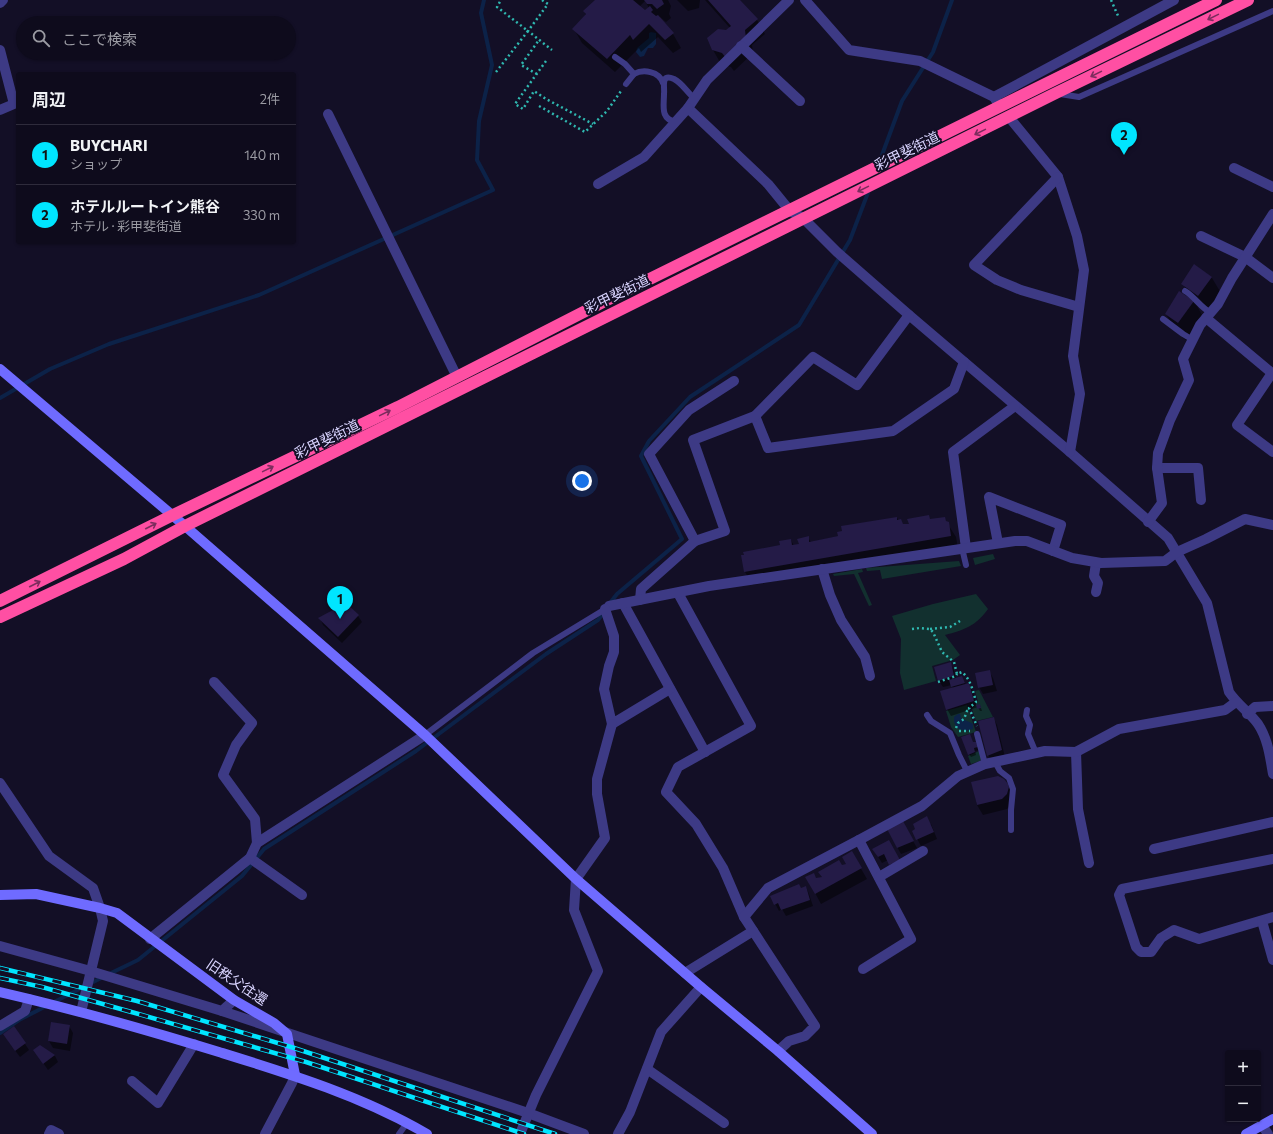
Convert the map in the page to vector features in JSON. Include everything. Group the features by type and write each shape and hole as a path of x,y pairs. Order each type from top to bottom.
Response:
{"highway":[{"name":"彩甲斐街道","path":"0,601 173,515 398,407 605,301 790,211 997,102 1216,0"},
{"name":"彩甲斐街道","path":"0,617 124,559 186,526 803,218 1248,0"}],"street":[{"path":"0,3 3,0"},
{"path":"598,184 644,157 688,108 707,80 789,0"},
{"path":"805,0 849,50 920,61 997,102 1123,28 1174,0"},
{"path":"741,46 800,101"},
{"path":"0,50 14,104 0,110"},
{"path":"688,108 768,184 790,211 803,218 837,252 1168,538 1207,603 1229,692 1236,702 1258,724 1270,742 1273,774"},
{"path":"328,114 457,377"},
{"path":"1009,117 1058,177 1077,236 1084,270 1073,356 1080,394 1070,452"},
{"path":"1234,168 1273,187"},
{"path":"1058,177 974,265 997,280 1021,290 1079,307"},
{"path":"1148,522 1162,503 1157,468 1158,452 1170,420 1189,380 1183,359 1200,325 1218,304 1232,278 1273,214"},
{"path":"1201,236 1245,257 1273,278"},
{"path":"640,600 641,589 695,541 725,531 693,440 755,416 813,357 857,385 909,315"},
{"path":"1208,315 1273,374 1237,425 1273,452"},
{"path":"755,416 768,448 893,431 954,390 964,362"},
{"path":"0,369 186,526 425,735 576,879 778,1051 872,1134"},
{"path":"695,541 649,454 689,410 734,381"},
{"path":"964,548 953,452 1016,406"},
{"path":"1157,468 1198,468 1201,500"},
{"path":"998,543 990,497 1061,525 1053,551"},
{"path":"520,1134 536,1095 598,971 574,910 576,879 605,838 597,794 597,779 612,724 604,689 614,652 614,636 607,608 623,603 709,586 998,543 1027,541 1072,558 1096,562 1165,561 1177,552 1245,519 1273,525"},
{"path":"1096,562 1094,576 1098,583 1096,592"},
{"path":"822,569 833,601 842,620 865,657 870,676"},
{"path":"678,593 751,726 678,767 666,792 696,824 723,868 744,917 815,1026 805,1036 789,1041 778,1051"},
{"path":"623,603 705,752"},
{"path":"150,939 250,858 257,843 256,819 223,775 236,745 252,723 214,682"},
{"path":"612,724 670,689"},
{"path":"744,917 768,888 922,806 958,776 967,771 990,763 1045,751 1076,752 1119,729 1225,710 1236,702"},
{"path":"1247,714 1255,706 1273,706"},
{"path":"257,843 425,735"},
{"path":"1076,752 1078,809 1089,863"},
{"path":"1,785 49,856 93,888 103,921 81,1012"},
{"path":"1154,849 1273,822"},
{"path":"859,840 911,939 863,969"},
{"path":"879,877 924,851"},
{"path":"250,858 302,895"},
{"path":"1273,859 1122,889 1119,895 1136,947 1141,952 1151,952 1161,938 1174,930 1200,938 1273,917"},
{"name":"旧秩父往還","path":"0,896 36,894 117,913 234,1000 274,1023 287,1034"},
{"path":"1262,921 1273,960"},
{"path":"685,973 753,931"},
{"path":"0,946 91,971 222,1012 528,1113 584,1134"},
{"path":"618,1134 630,1112 661,1032 701,987"},
{"path":"0,992 81,1012 194,1044 295,1075 354,1098 427,1134"},
{"path":"0,1026 25,1011 29,999"},
{"path":"222,1012 234,1000"},
{"path":"265,1134 295,1075 287,1034"},
{"path":"132,1081 158,1103 194,1044"},
{"path":"647,1069 724,1123"},
{"path":"1246,1134 1273,1119"},
{"path":"1262,1125 1268,1134"},
{"path":"49,1134 51,1130 59,1134"}],"lane":[{"path":"1056,93 1079,96 1273,11"},
{"path":"615,57 625,64 634,74"},
{"path":"626,84 636,72 652,72 659,76 663,83 664,93 662,102 664,112 671,121 676,122"},
{"path":"663,83 666,78 674,79 694,98"},
{"path":"1185,291 1196,299 1208,315"},
{"path":"1164,319 1182,334 1193,340"},
{"path":"964,548 966,565"},
{"path":"425,735 533,653 607,608"},
{"path":"1027,710 1026,716 1030,725 1028,734 1036,753"},
{"path":"927,715 931,721 950,733 967,771"},
{"path":"977,731 990,763 1009,778 1013,789 1011,830"},
{"path":"399,1134 407,1123"}],"path":[{"path":"501,0 497,7 552,50"},
{"path":"496,72 548,4 542,0"},
{"path":"1111,0 1123,28"},
{"path":"536,74 521,65 539,40"},
{"path":"546,61 514,104 523,109 534,91 593,124"},
{"path":"539,106 585,132 606,111 626,84"},
{"path":"912,629 950,627 960,621"},
{"path":"930,629 933,632 942,652 954,662 957,674"},
{"path":"938,682 956,676 962,672 971,685 976,702 969,708 970,710 966,712 964,719 955,727 959,731 977,731 970,710"}],"green space":[{"path":"993,554 995,559 975,565 973,558"},
{"path":"959,561 961,566 882,579 880,570 867,571 866,568"},
{"path":"862,569 863,572 858,573 872,605 869,606 854,574 834,576 833,574"},
{"path":"976,594 988,609 979,620 958,631 945,635 960,655 953,660 932,666 936,681 904,690 900,673 901,639 892,616 933,604"},
{"path":"979,690 993,717 976,721 972,709 978,702 975,691"},
{"path":"967,705 976,732 958,737 951,727 946,711"},
{"path":"979,751 982,759 971,764 968,756"}],"water":[{"path":"649,33 656,33 656,44 653,48 648,48 644,56 640,57 636,52 637,48 649,38"},
{"path":"960,714 961,718 973,724 973,729 965,731 957,728 954,722 954,717"}],"building":[{"path":"595,0 633,0 645,10 650,6 653,10 651,12 656,16 658,15 674,33 665,40 649,24 633,40 630,35 607,59 572,29 586,14 583,11"},
{"path":"644,0 662,0 664,4 657,9 652,4 647,4"},
{"path":"708,0 740,0 758,19 745,30 746,38 726,58 722,53 712,50 707,38 718,29 726,30 731,26"},
{"path":"1194,264 1212,277 1198,296 1181,284"},
{"path":"1179,291 1194,301 1178,323 1165,314"},
{"path":"929,515 930,519 945,517 946,521 949,522 951,536 744,572 741,555 744,555 743,552 780,545 779,541 791,539 792,545 799,544 797,539 809,536 809,542 838,536 837,532 842,531 841,526 897,517 897,520 901,519 903,524 909,524 907,519"},
{"path":"346,603 359,615 338,637 318,618"},
{"path":"951,662 954,676 938,681 934,667"},
{"path":"990,670 993,685 978,688 975,673"},
{"path":"962,676 965,683 951,687 949,680"},
{"path":"969,683 974,701 946,710 940,691"},
{"path":"980,704 981,708 977,709 976,705"},
{"path":"994,717 1002,750 987,756 978,721"},
{"path":"970,734 973,742 976,742 978,747 974,748 975,752 968,755 961,737"},
{"path":"998,776 1004,779 1008,784 1009,787 1007,794 1002,799 977,805 971,782"},
{"path":"927,816 934,832 916,840 912,831 915,829 913,824"},
{"path":"903,821 914,841 897,848 887,829"},
{"path":"889,840 900,860 889,865 884,854 878,857 872,849"},
{"path":"852,851 862,868 815,894 805,877 814,873 816,878 822,877 818,872 839,860 842,865 846,864 842,857"},
{"path":"799,884 801,888 806,886 810,900 781,910 778,903 774,905 770,896"},
{"path":"51,1022 70,1025 67,1044 48,1041"},
{"path":"14,1026 26,1043 15,1051 3,1034"},
{"path":"40,1045 55,1055 43,1064 33,1050"}],"waterway":[{"path":"0,398 50,369 109,344 259,295 493,190 477,160 479,121 492,65 481,13 484,0"},
{"path":"879,163 902,101 933,52 952,0"},
{"path":"610,603 617,594 682,539 641,456 649,441 690,397 799,325 850,240 869,190"},
{"path":"109,974 138,960 242,876 264,849 416,751 546,654 598,620 605,611"},
{"path":"0,1033 19,1020 103,977"}],"railway":[{"path":"0,968 137,1001 291,1047 555,1134"},
{"path":"0,978 42,987 306,1062 524,1134"}],"place":[{"name":"ホテルルートイン熊谷","path":"1124,155"},
{"name":"BUYCHARI","path":"340,619"}]}
